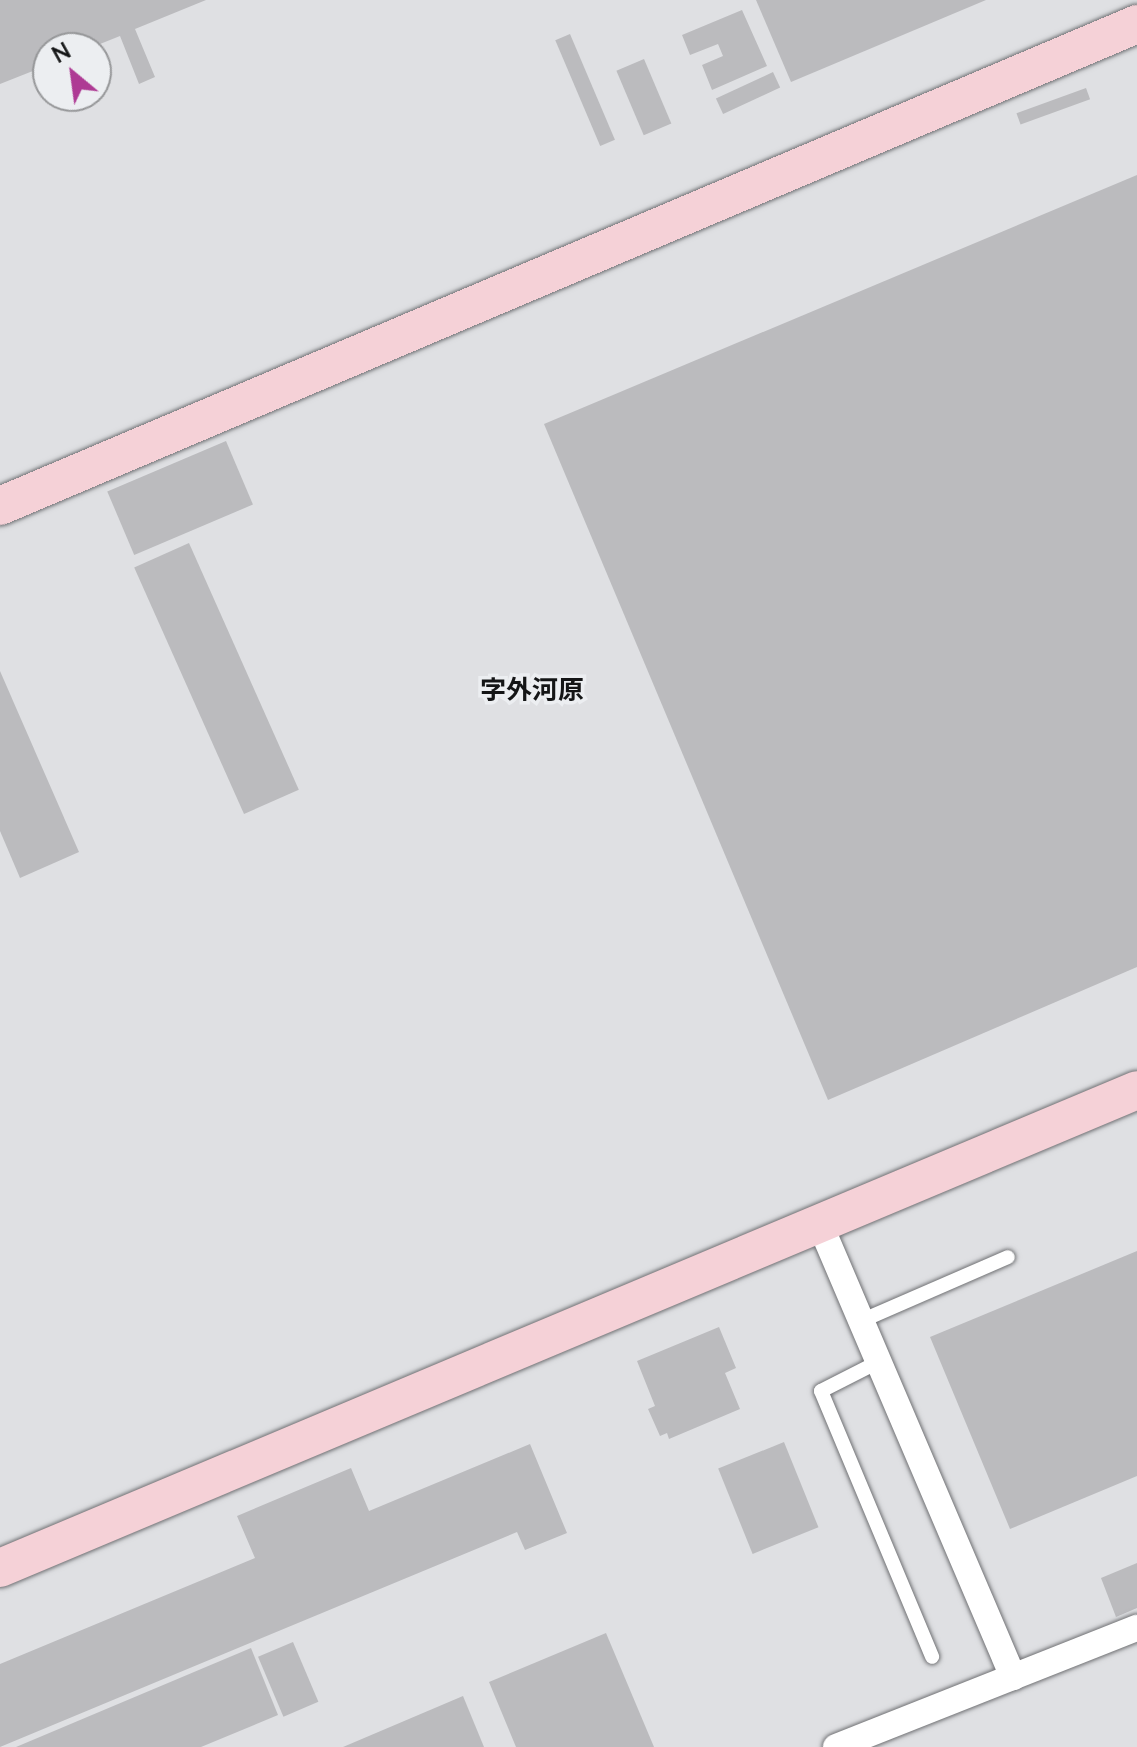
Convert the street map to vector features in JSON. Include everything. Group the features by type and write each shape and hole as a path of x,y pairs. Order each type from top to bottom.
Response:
{"street":[{"path":"0,506 1137,24"},
{"path":"0,1568 1137,1090"},
{"path":"819,1222 1013,1677"},
{"path":"836,1747 1137,1628"}],"lane":[{"path":"861,1321 1008,1257"},
{"path":"878,1362 821,1391 932,1657"}],"building":[{"path":"0,0 206,0 135,29 155,77 139,84 120,36 112,39 112,32 32,32 32,71 0,84"},
{"path":"756,0 986,0 791,82"},
{"path":"742,10 767,66 712,90 702,65 723,56 718,44 690,55 682,35"},
{"path":"570,34 615,140 600,146 555,40"},
{"path":"644,59 671,123 644,135 616,71"},
{"path":"773,72 780,87 723,114 716,99"},
{"path":"1086,88 1090,99 1021,125 1016,113"},
{"path":"1137,175 1137,967 828,1100 544,424"},
{"path":"226,441 253,505 134,555 107,491"},
{"path":"189,543 299,790 244,814 134,567"},
{"path":"0,671 79,852 20,878 0,831"},
{"path":"1137,1251 1137,1476 1010,1529 930,1337"},
{"path":"719,1327 736,1368 725,1373 740,1409 669,1439 667,1433 660,1436 648,1409 655,1406 637,1361"},
{"path":"784,1442 818,1527 753,1554 718,1469"},
{"path":"530,1444 567,1533 525,1550 517,1532 0,1747 0,1664 255,1558 237,1516 351,1468 369,1511"},
{"path":"1137,1563 1137,1608 1116,1617 1101,1578"},
{"path":"606,1633 654,1747 516,1747 489,1682"},
{"path":"293,1642 318,1702 283,1717 258,1657"},
{"path":"251,1648 278,1715 201,1747 16,1747"},
{"path":"463,1696 484,1747 343,1747"}],"district":[{"name":"字外河原","path":"532,690"}]}
